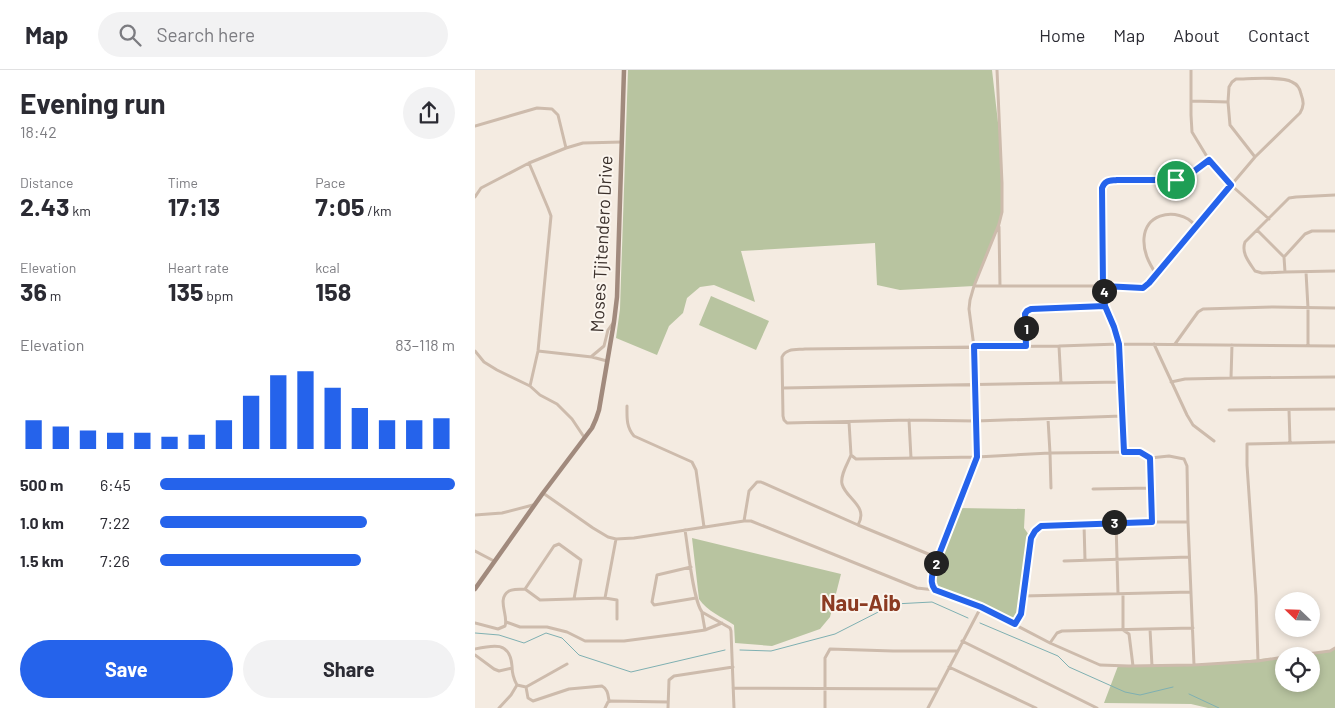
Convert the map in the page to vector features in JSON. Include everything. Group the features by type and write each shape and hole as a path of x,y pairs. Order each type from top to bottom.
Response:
{"street":[{"name":"Moses Tjitendero Drive","path":"475,589 592,428 599,410 617,297 625,70"},
{"path":"997,70 1002,183 999,224 1000,286"},
{"path":"1191,70 1192,132 1209,160 1231,185 1269,219"},
{"path":"974,286 1103,286 1143,288 1255,158 1300,113 1304,106 1300,90 1291,81 1282,78 1236,79 1229,87 1230,125 1255,158"},
{"path":"1191,102 1228,102"},
{"path":"475,126 537,108 552,109 558,115 566,148"},
{"path":"475,197 481,188 529,163 566,148 583,143 622,142"},
{"path":"1124,452 1119,344 1105,306 1103,286 1103,184 1107,181 1117,180 1176,180 1185,178 1209,160"},
{"path":"529,163 551,216 538,351 530,386"},
{"path":"1335,195 1295,196 1289,198 1245,242 1243,247 1255,271 1262,273 1335,271"},
{"path":"1156,274 1147,260 1144,248 1144,237 1147,227 1153,219 1163,215 1177,216 1188,220 1197,227"},
{"path":"935,590 931,582 933,570 977,457 974,346 969,309 974,286 999,224"},
{"path":"1257,230 1284,256 1285,272"},
{"path":"1284,256 1305,234 1335,231"},
{"path":"1305,272 1308,308 1308,346"},
{"path":"1026,346 1025,314 1027,311 1031,309 1105,306"},
{"path":"1175,345 1198,312 1203,309 1335,308"},
{"path":"592,357 604,346 608,330 614,322"},
{"path":"1154,344 1193,425 1214,440"},
{"path":"1122,416 976,421 909,420 787,423 783,416 782,357 787,350 974,346 1154,344 1335,346"},
{"path":"1231,378 1232,345"},
{"path":"1059,346 1061,383"},
{"path":"475,351 484,362 530,386 557,404 584,437"},
{"path":"538,351 592,357 607,361"},
{"path":"1171,382 1185,379 1335,377"},
{"path":"783,388 1121,382"},
{"path":"627,406 627,423 634,436 694,464 704,527"},
{"path":"1229,410 1335,409"},
{"path":"1289,410 1290,443"},
{"path":"1047,419 1051,488"},
{"path":"909,420 911,458"},
{"path":"849,422 851,454 845,469 842,485 859,507 861,516 858,525"},
{"path":"1258,661 1247,444 1335,442"},
{"path":"851,454 856,459 1140,452 1150,458 1169,456 1184,459 1187,466 1194,664"},
{"path":"1150,458 1152,522"},
{"path":"744,521 749,490 757,482 761,482 938,558"},
{"path":"1093,489 1151,488"},
{"path":"543,493 593,528 608,537 616,539 635,538 744,521 759,523 917,588 935,590 981,607 1050,643 1100,665 1152,666 1275,659"},
{"path":"475,515 535,505"},
{"path":"1015,624 1021,614 1031,538 1041,526 1116,522 1188,522"},
{"path":"1116,522 1118,594"},
{"path":"1084,524 1085,560"},
{"path":"685,530 696,598 702,612 705,630"},
{"path":"605,598 616,539"},
{"path":"525,589 554,546 559,544 581,560 574,599"},
{"path":"475,551 495,561"},
{"path":"1064,561 1189,557"},
{"path":"691,567 657,575 652,602 654,605 696,598"},
{"path":"475,623 498,629 505,626 507,622 503,601 507,593 525,589 541,600 605,598 617,600 617,619"},
{"path":"1023,596 1191,592"},
{"path":"1123,594 1123,630"},
{"path":"929,708 981,607"},
{"path":"702,612 730,628 731,631 733,708"},
{"path":"507,622 520,627 547,627 567,632 585,641 624,641 705,630 722,623"},
{"path":"1050,643 1057,633 1062,631 1193,628"},
{"path":"1150,629 1152,666"},
{"path":"1123,630 1129,634 1133,666"},
{"path":"962,641 1097,708"},
{"path":"475,649 494,645 506,650 510,656 512,674 517,685"},
{"path":"1320,652 1330,651 1335,648"},
{"path":"825,708 825,658 830,649 957,651"},
{"path":"475,655 499,671 512,668"},
{"path":"517,685 526,687 567,664"},
{"path":"668,708 669,680 674,676 733,667"},
{"path":"949,667 1036,708"},
{"path":"499,708 517,685"},
{"path":"526,687 528,698 533,701 569,689 602,686 605,687 608,694 609,702 605,708"},
{"path":"733,688 938,689"},
{"path":"609,702 668,702"}],"green space":[{"path":"628,70 992,70 1000,140 1002,212 974,286 900,290 877,285 875,243 741,251 755,302 714,285 700,287 687,298 683,313 669,326 657,355 616,338 620,309"},
{"path":"711,296 769,321 756,350 699,325"},
{"path":"958,508 1025,509 1024,528 1031,538 1021,614 1015,624 981,607 935,590 932,586 933,570"},
{"path":"692,538 841,574 830,617 820,629 772,646 735,643 734,625 710,610 699,599"},
{"path":"1335,648 1335,708 1208,708 1191,704 1104,703 1118,666 1194,665 1275,658 1275,692 1320,692 1320,652 1330,651"}],"waterway":[{"path":"740,650 771,651 835,634 894,604 932,602 968,618"},
{"path":"980,623 1058,656 1069,667 1125,692 1140,695 1173,687"},
{"path":"475,633 499,635 524,643 546,633 562,638 579,655 631,672 725,650"},
{"path":"1189,694 1219,708"}],"district":[{"name":"Nau-Aib","path":"861,603"}],"route":[{"path":"1176,180 1117,180 1107,181 1103,184 1103,286 1105,306 1031,309 1025,314 1026,346 974,346 977,457 933,570 931,582 935,590 981,607 1015,624 1021,614 1031,538 1041,526 1152,522 1150,458 1140,452 1124,452 1119,344 1105,306 1103,286 1143,288 1231,185 1209,160 1185,178 1176,180"}]}
